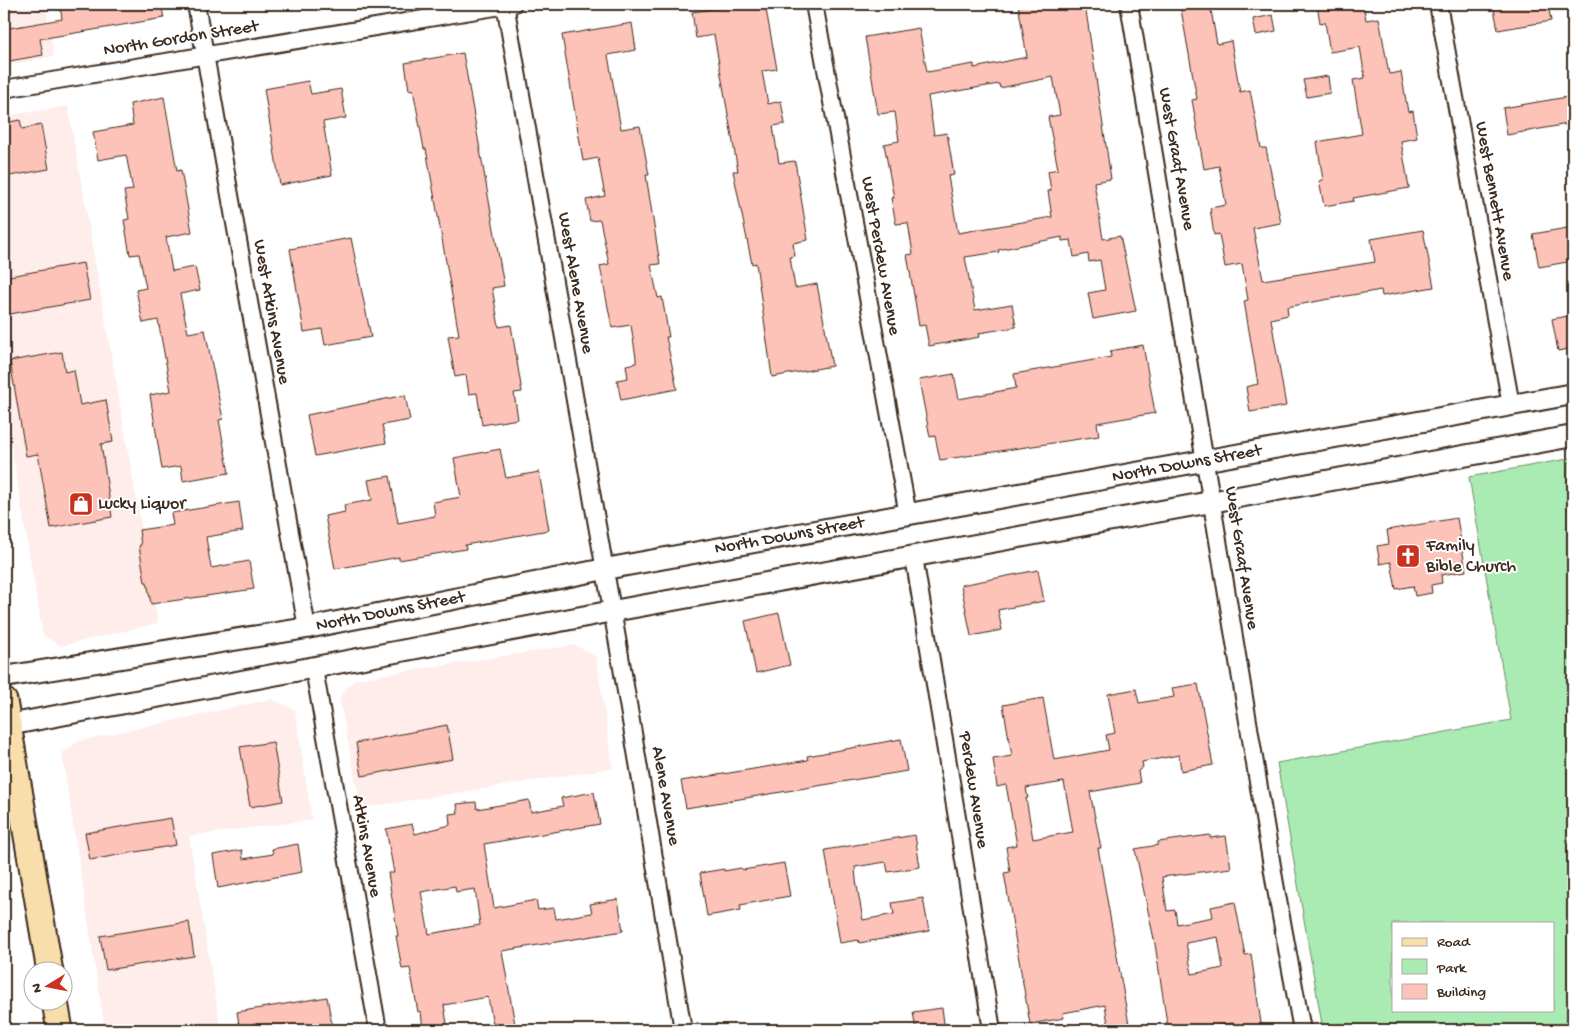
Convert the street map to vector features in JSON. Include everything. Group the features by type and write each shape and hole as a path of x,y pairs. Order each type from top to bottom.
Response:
{"main road":[{"path":"6,713 48,962"},
{"path":"57,1012 60,1030"}],"street":[{"name":"West Atkins Avenue","path":"196,4 307,628"},
{"name":"North Gordon Street","path":"4,89 507,4"},
{"name":"West Alene Avenue","path":"507,4 605,569"},
{"name":"West Perdew Avenue","path":"814,4 908,515"},
{"name":"West Graaf Avenue","path":"1129,4 1206,460 1211,502 1302,1030"},
{"name":"West Bennett Avenue","path":"1438,4 1510,405"},
{"name":"North Downs Street","path":"4,677 307,628 605,569 1573,394"},
{"path":"6,713 314,669 613,611 1573,436"},
{"name":"Perdew Avenue","path":"914,557 992,1030"},
{"name":"Alene Avenue","path":"605,569 684,1030"},
{"name":"Atkins Avenue","path":"314,669 378,1030"}],"shaded area":[{"path":"4,4 45,4 54,56 4,66"},
{"path":"68,106 158,623 61,646 43,635 4,402 4,116"},
{"path":"575,645 596,657 613,768 361,808 339,697 355,679"},
{"path":"272,699 295,710 312,820 189,836 221,1030 105,1030 62,753 79,741"}],"green space":[{"path":"1573,458 1573,1030 1323,1030 1277,763 1511,720 1469,477"}],"building":[{"path":"60,4 161,4 164,18 40,39 43,55 4,62 4,29 62,19"},
{"path":"719,4 765,4 777,69 762,71 768,104 781,101 785,124 773,126 779,163 795,161 808,240 793,243 795,256 790,257 795,288 817,284 832,366 772,377 756,263 752,264 733,171 738,171 714,35 696,38 692,12 720,8"},
{"path":"1018,4 1085,4 1111,179 1094,182 1103,239 1120,236 1136,311 1093,319 1088,293 1105,290 1100,260 1089,262 1088,254 1074,257 1071,240 1062,241 1062,237 998,250 999,252 965,257 975,310 1012,304 1016,327 979,333 980,337 929,346 925,325 919,326 907,255 913,254 908,223 896,224 891,198 894,198 884,144 899,141 895,112 878,114 865,37 919,28 927,72 974,64 974,68 1027,57","holes":["1053,77 1060,115 1048,117 1058,169 1048,171 1051,191 1048,191 1052,217 958,233 948,176 954,175 947,133 934,135 928,96 999,84 1000,88"]},
{"path":"1180,4 1210,4 1217,44 1231,41 1240,92 1250,90 1261,148 1266,148 1281,223 1253,228 1263,280 1375,262 1371,239 1423,230 1434,287 1382,296 1381,290 1287,307 1288,315 1271,319 1286,406 1250,412 1246,387 1258,384 1244,301 1248,300 1242,264 1225,267 1219,234 1214,235 1210,208 1226,205 1219,166 1204,169 1192,100 1197,99"},
{"path":"1317,4 1363,4 1366,20 1379,18 1389,74 1401,72 1408,112 1413,111 1417,138 1401,141 1409,188 1353,198 1354,201 1324,206 1319,181 1323,180 1317,142 1362,134 1353,80 1365,78 1360,47 1330,52 1325,22 1320,23"},
{"path":"1493,4 1548,4 1551,21 1498,30"},
{"path":"1273,15 1276,31 1256,35 1253,19"},
{"path":"632,23 636,50 608,55 621,129 640,126 649,175 646,175 660,264 651,265 658,298 662,297 669,337 666,337 677,389 621,400 617,380 628,378 626,365 636,363 631,325 612,328 600,266 609,264 600,220 590,221 586,200 605,196 598,158 583,161 562,35"},
{"path":"463,53 504,286 492,288 499,327 511,325 522,392 514,393 518,419 482,425 477,393 469,394 466,375 455,377 448,336 459,335 426,149 424,149 413,89 409,90 405,63"},
{"path":"1328,76 1330,93 1307,97 1303,80"},
{"path":"308,81 311,94 341,89 346,118 323,122 332,175 280,185 264,89"},
{"path":"1573,96 1573,123 1507,135 1503,108"},
{"path":"164,97 177,171 181,170 192,232 166,237 172,271 195,267 200,290 180,294 188,333 205,330 223,419 219,420 229,473 183,481 181,466 162,469 150,395 171,391 158,320 143,323 136,290 146,288 139,254 130,255 124,220 129,219 124,191 133,190 126,155 98,160 93,132 133,125 130,104"},
{"path":"20,120 22,129 41,125 49,169 4,177 4,123"},
{"path":"1573,227 1573,261 1539,267 1533,234"},
{"path":"351,238 371,337 325,345 322,329 304,332 290,249"},
{"path":"83,263 90,300 4,315 4,277"},
{"path":"1573,315 1573,348 1558,351 1552,319"},
{"path":"1143,345 1155,413 1097,423 1099,436 940,460 935,436 930,437 919,380 954,374 959,399 1016,388 1014,374 1111,357 1110,351"},
{"path":"62,352 65,372 74,370 80,405 106,400 113,442 101,444 112,517 51,528 38,454 26,456 10,361"},
{"path":"405,395 410,420 382,425 386,443 315,456 307,415"},
{"path":"500,449 506,478 539,472 549,530 465,545 466,549 399,560 399,557 335,569 325,516 345,512 344,505 372,500 368,480 390,476 398,523 435,516 433,502 461,497 454,458"},
{"path":"239,502 243,531 206,537 211,568 249,561 254,589 151,604 139,546 141,545 139,530 173,525 171,513"},
{"path":"1457,518 1466,571 1441,575 1442,583 1431,585 1432,593 1415,596 1413,586 1396,589 1391,562 1380,564 1377,546 1389,544 1387,530"},
{"path":"1038,570 1044,601 998,610 1002,630 971,636 961,585"},
{"path":"779,613 790,665 756,673 745,621"},
{"path":"1198,684 1213,765 1181,771 1179,755 1142,762 1143,767 1138,771 1140,783 1090,792 1101,848 1098,848 1130,1030 1109,1030 1105,1005 1063,1013 1064,1018 1030,1024 1004,873 1010,872 1006,847 1017,845 1006,785 997,787 993,759 1012,756 1003,705 1043,698 1054,760 1109,750 1106,735 1115,733 1108,694 1136,689 1139,703 1174,697 1172,688","holes":["1064,782 1073,832 1033,839 1026,788"]},
{"path":"447,725 453,759 362,776 356,743"},
{"path":"901,739 907,771 686,808 681,781 808,760 807,756"},
{"path":"273,742 283,801 250,807 240,747"},
{"path":"594,792 600,824 484,844 494,908 536,900 538,910 554,908 556,919 592,913 590,904 618,899 623,931 502,951 516,1030 494,1030 488,997 444,1005 448,1030 423,1030 421,1011 418,1012 410,968 402,969 388,873 394,873 386,829 412,824 415,834 450,825 449,814 458,813 457,804 476,802 477,809 529,800 531,812 563,806 561,798","holes":["455,886 456,892 475,889 480,925 429,934 421,892"]},
{"path":"171,818 176,845 90,860 85,833"},
{"path":"915,835 920,867 888,872 886,862 855,867 856,880 863,920 894,914 892,903 923,898 929,931 859,943 858,940 840,943 825,850"},
{"path":"1210,835 1210,838 1226,836 1231,868 1162,877 1167,911 1175,910 1177,924 1213,917 1211,907 1235,902 1245,955 1251,954 1262,1030 1234,1030 1233,1023 1201,1028 1201,1030 1168,1030 1155,944 1135,849 1158,845 1158,842","holes":["1218,937 1223,968 1192,974 1186,943"]},
{"path":"298,844 302,872 218,888 213,855 242,850 243,859 273,854 272,849"},
{"path":"784,863 790,896 740,905 741,910 707,916 700,873 724,869 724,871 741,868 743,870"},
{"path":"189,922 194,956 106,970 100,936"},
{"path":"327,997 333,1030 297,1030 296,1028 240,1030 237,1012"},
{"path":"942,1008 945,1030 916,1030 913,1012"}],"place":[{"name":"Lucky Liquor","path":"81,504"},
{"name":"Family Bible Church","path":"1408,556"}]}
